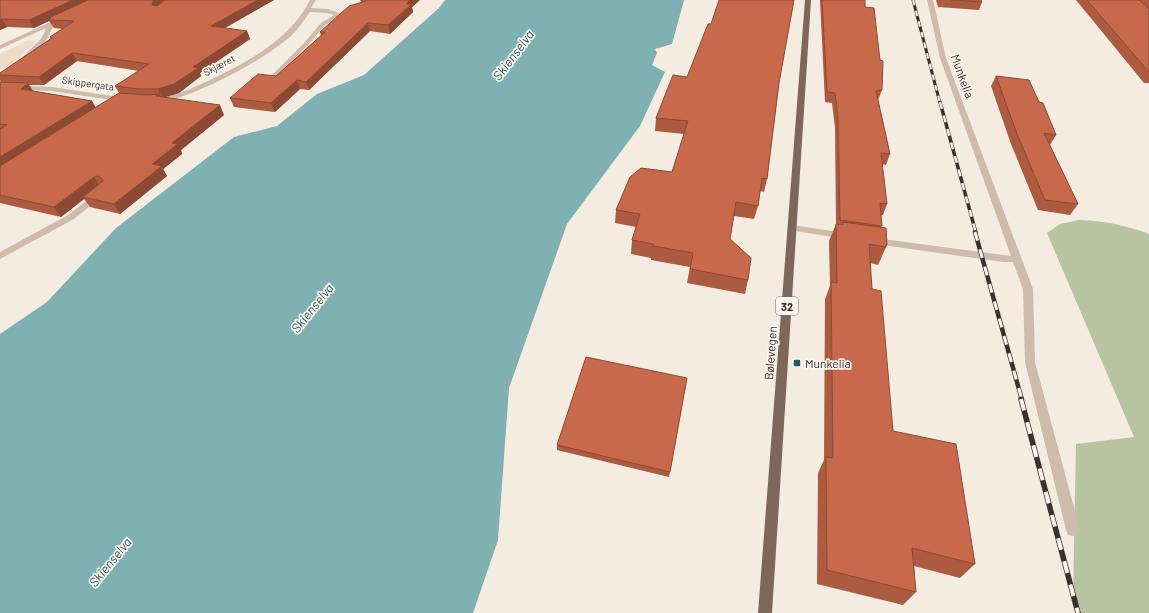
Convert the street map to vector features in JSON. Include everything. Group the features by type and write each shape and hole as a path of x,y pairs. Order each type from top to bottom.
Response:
{"main road":[{"name":"Bølevegen","path":"765,613 808,0"}],"street":[{"name":"Skjæret","path":"155,102 175,98 265,52 289,34 302,20 313,0"},
{"name":"Munkelia","path":"930,0 943,58 1028,289 1030,362 1073,530"},
{"path":"273,77 308,43 323,24 339,15 357,9"},
{"path":"308,10 328,11 339,15"},
{"path":"0,47 73,14"},
{"path":"12,69 44,40 51,24"},
{"name":"Skippergata","path":"0,87 52,89 127,100 110,108"},
{"path":"0,256 71,217 104,190"},
{"path":"792,228 1003,259 1017,259"}],"green space":[{"path":"1079,220 1115,224 1149,234 1149,613 1077,613 1073,596 1076,444 1134,437 1047,233 1060,224"}],"shaded area":[{"path":"29,40 36,41 12,65 0,70 0,54"}],"water":[{"name":"Skienselva","path":"445,0 684,0 672,44 655,49 657,53 652,65 665,72 640,126 567,224 509,388 498,540 473,613 0,613 0,334 47,302 116,228 234,137 277,126 317,94 364,75 439,8"}],"building":[{"path":"0,0 73,0 29,20 0,20"},
{"path":"88,0 154,0 152,5 157,6 165,0 258,0 211,26 247,31 193,67 198,68 174,84 158,89 139,89 115,86 149,64 72,53 39,77 0,75 0,73 52,38 50,37 74,21 49,20 51,17"},
{"path":"365,0 410,0 406,4 412,4 388,25 368,23 306,82 297,80 271,103 230,98 258,74 276,76 325,32 320,32 349,6 366,1"},
{"path":"719,0 794,0 779,83 767,179 762,178 758,206 736,202 730,239 751,258 748,280 690,269 693,253 653,246 653,244 632,240 640,214 616,210 630,177 641,168 672,172 688,121 656,118 673,75 687,77 708,24 711,24"},
{"path":"822,0 865,0 865,7 874,8 880,60 883,61 882,90 876,91 890,154 881,153 887,204 880,203 882,226 840,220 838,118 835,93 827,92"},
{"path":"951,0 981,0 982,2"},
{"path":"1087,0 1139,0 1149,9 1149,72"},
{"path":"996,76 1029,80 1039,102 1043,103 1056,135 1044,133 1078,204 1045,200 1017,134"},
{"path":"0,82 28,83 21,89 92,101 0,157 0,129 7,125 0,124"},
{"path":"119,93 148,95 160,94 156,96 220,105 172,143 178,144 152,164 162,166 114,204 83,197 103,181 98,176 94,177 54,207 0,195 0,166"},
{"path":"843,222 886,228 886,247 869,244 872,289 881,291 893,431 956,444 975,564 912,548 916,592 827,570 826,457 833,458 831,282 837,283 836,224 843,225"},
{"path":"586,357 687,378 670,472 557,445"}],"railway":[{"path":"913,0 940,103"},
{"path":"940,102 976,233"},
{"path":"975,232 1022,400"},
{"path":"1021,399 1078,613"}],"place":[{"name":"Munkelia","path":"797,363"}]}
